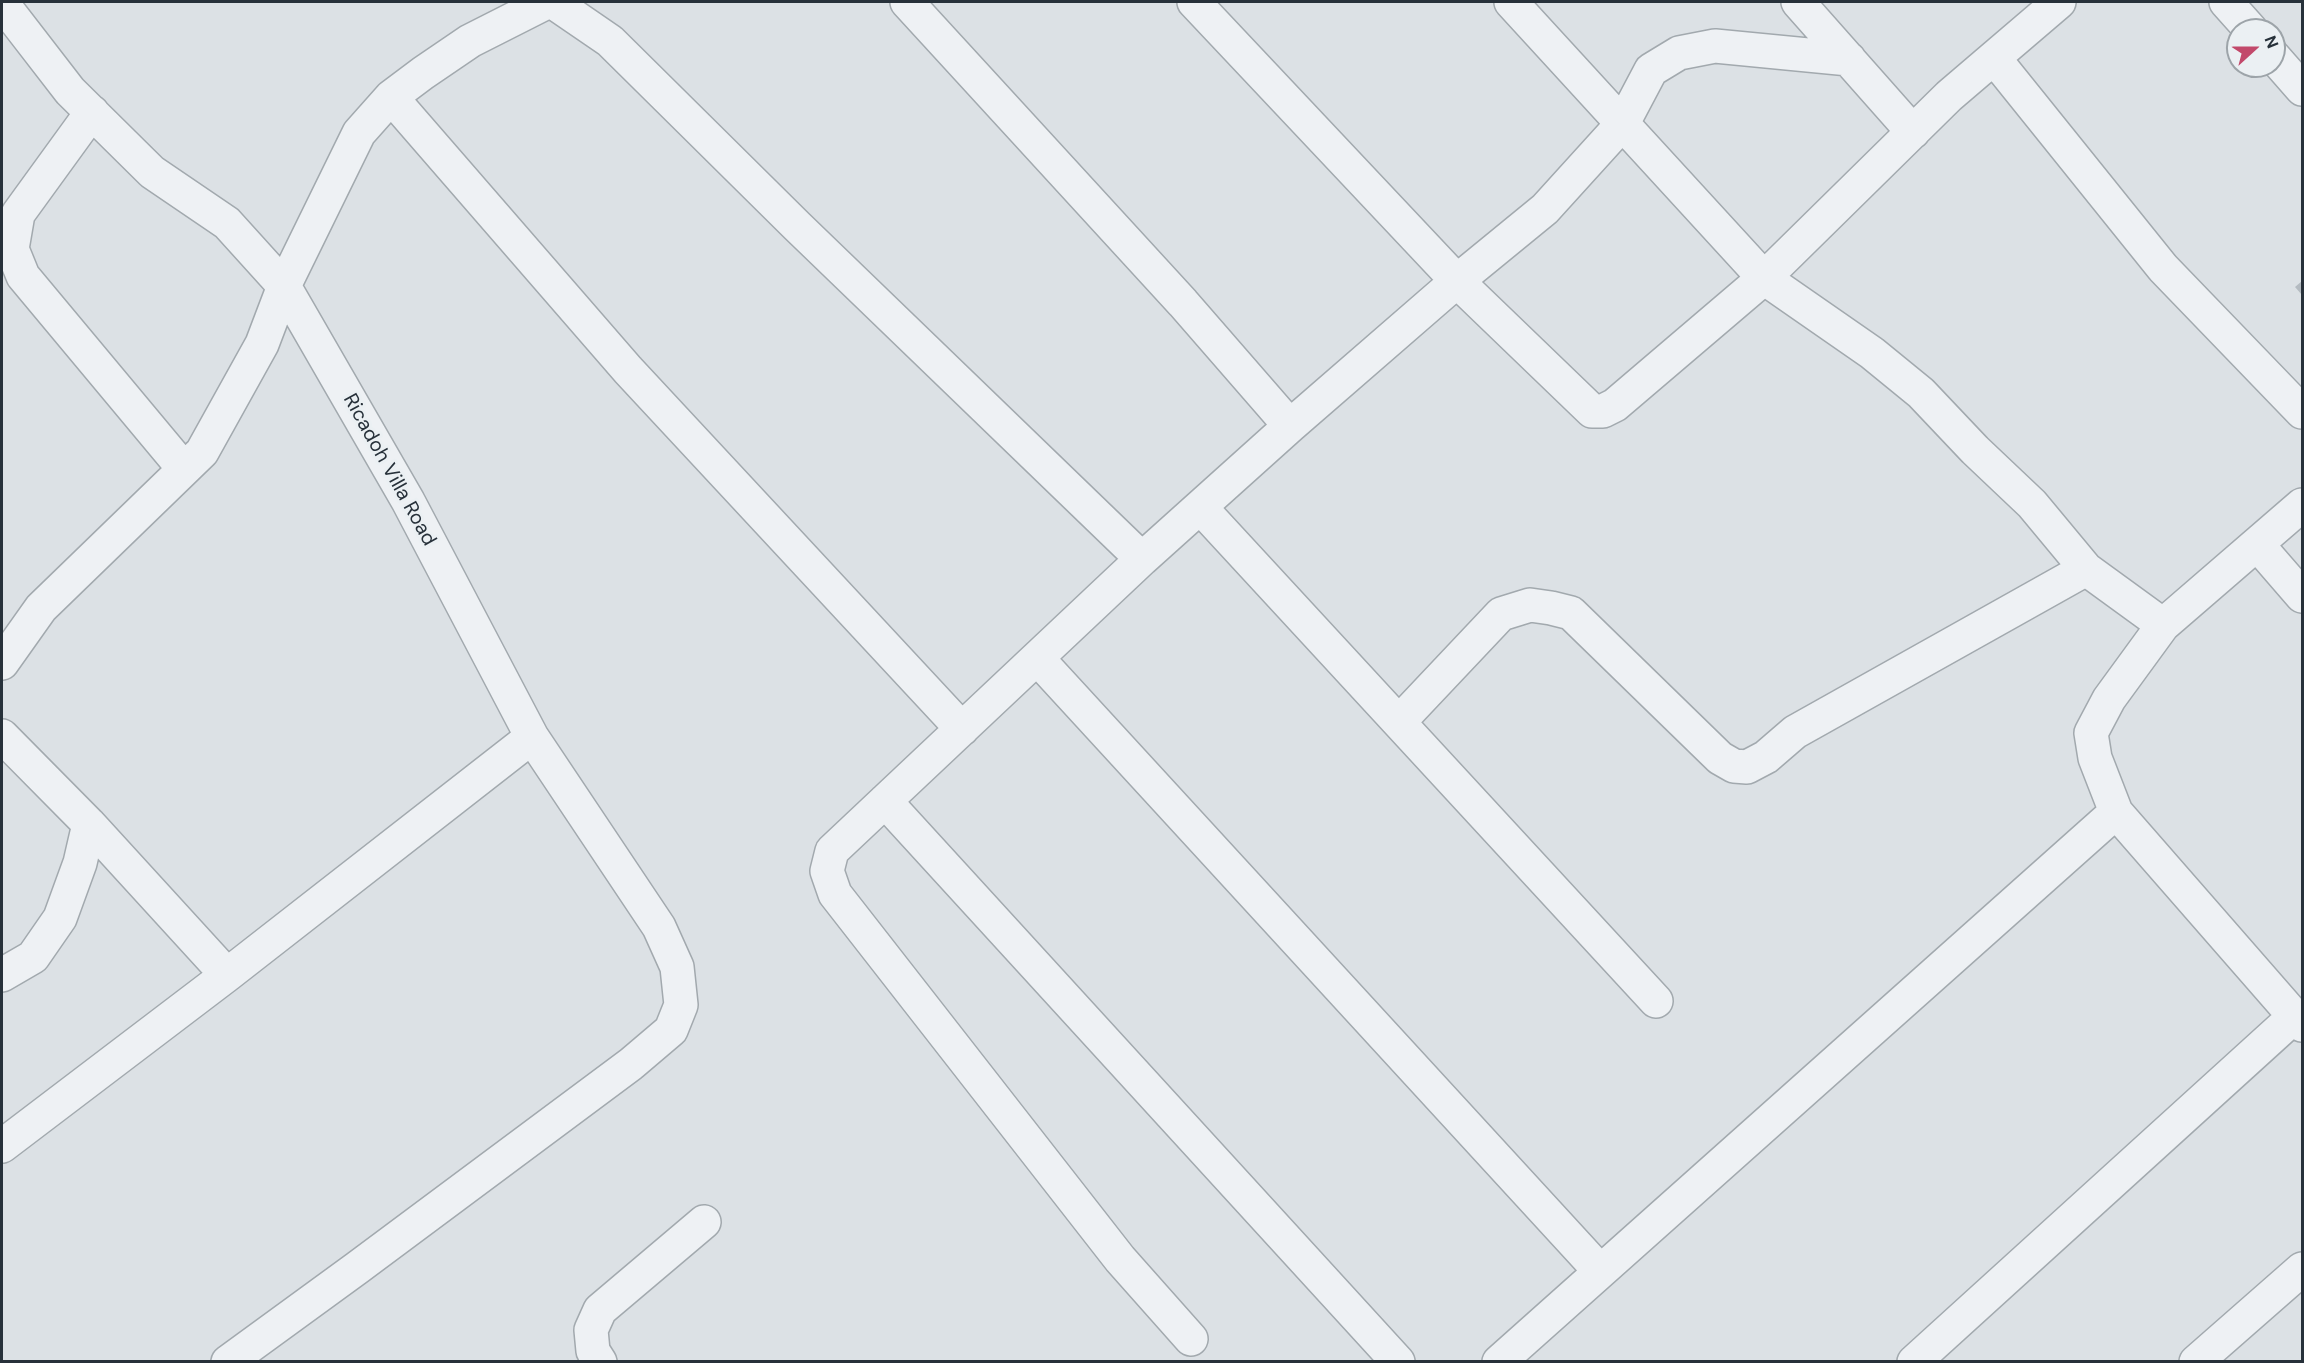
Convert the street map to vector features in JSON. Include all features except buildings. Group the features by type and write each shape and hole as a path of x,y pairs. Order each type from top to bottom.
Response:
{"street":[{"path":"2,663 41,608 202,452 262,344 284,286 359,133 391,97 470,41 547,2"},
{"path":"553,2 610,41 797,226 1142,559"},
{"path":"907,2 1183,303 1290,426"},
{"path":"1194,2 1457,281 1592,411 1604,411 1616,405 1764,278 1949,96 2053,4"},
{"path":"1511,2 1764,278 1872,353 1921,393 1975,450 2032,504 2086,569 2163,625"},
{"path":"1797,2 1913,132"},
{"path":"2226,2 2240,18"},
{"name":"Ricadoh Villa Road","path":"2,3 70,91 152,172 227,223 284,286 408,501 532,737 659,927 677,967 681,1005 671,1030 631,1064 367,1262 228,1362"},
{"path":"1191,1339 1120,1259 835,894 827,871 832,852 1142,559 1290,426 1457,281 1545,209 1623,123 1651,70 1679,53 1714,46 1849,59"},
{"path":"1994,58 2163,268 2302,412"},
{"path":"2286,71 2302,90"},
{"path":"391,97 628,370 962,729"},
{"path":"92,112 18,214 12,249 23,276 184,469"},
{"path":"1914,1362 2299,1021 2115,812 2095,758 2091,733 2109,699 2163,625 2302,505"},
{"path":"1200,507 1656,1001"},
{"path":"2257,544 2302,596"},
{"path":"1399,722 1501,614 1530,605 1571,613 1720,758 1734,766 1747,767 1766,757 1795,732 2086,569"},
{"path":"1037,658 1600,1272"},
{"path":"2,736 89,824 227,975"},
{"path":"2,1146 227,975 532,737"},
{"path":"885,801 1398,1362"},
{"path":"1499,1362 2115,812"},
{"path":"2,975 33,957 60,918 80,863 89,824"},
{"path":"600,1362 593,1351 591,1330 600,1310 704,1222"},
{"path":"2196,1362 2302,1269"}]}
